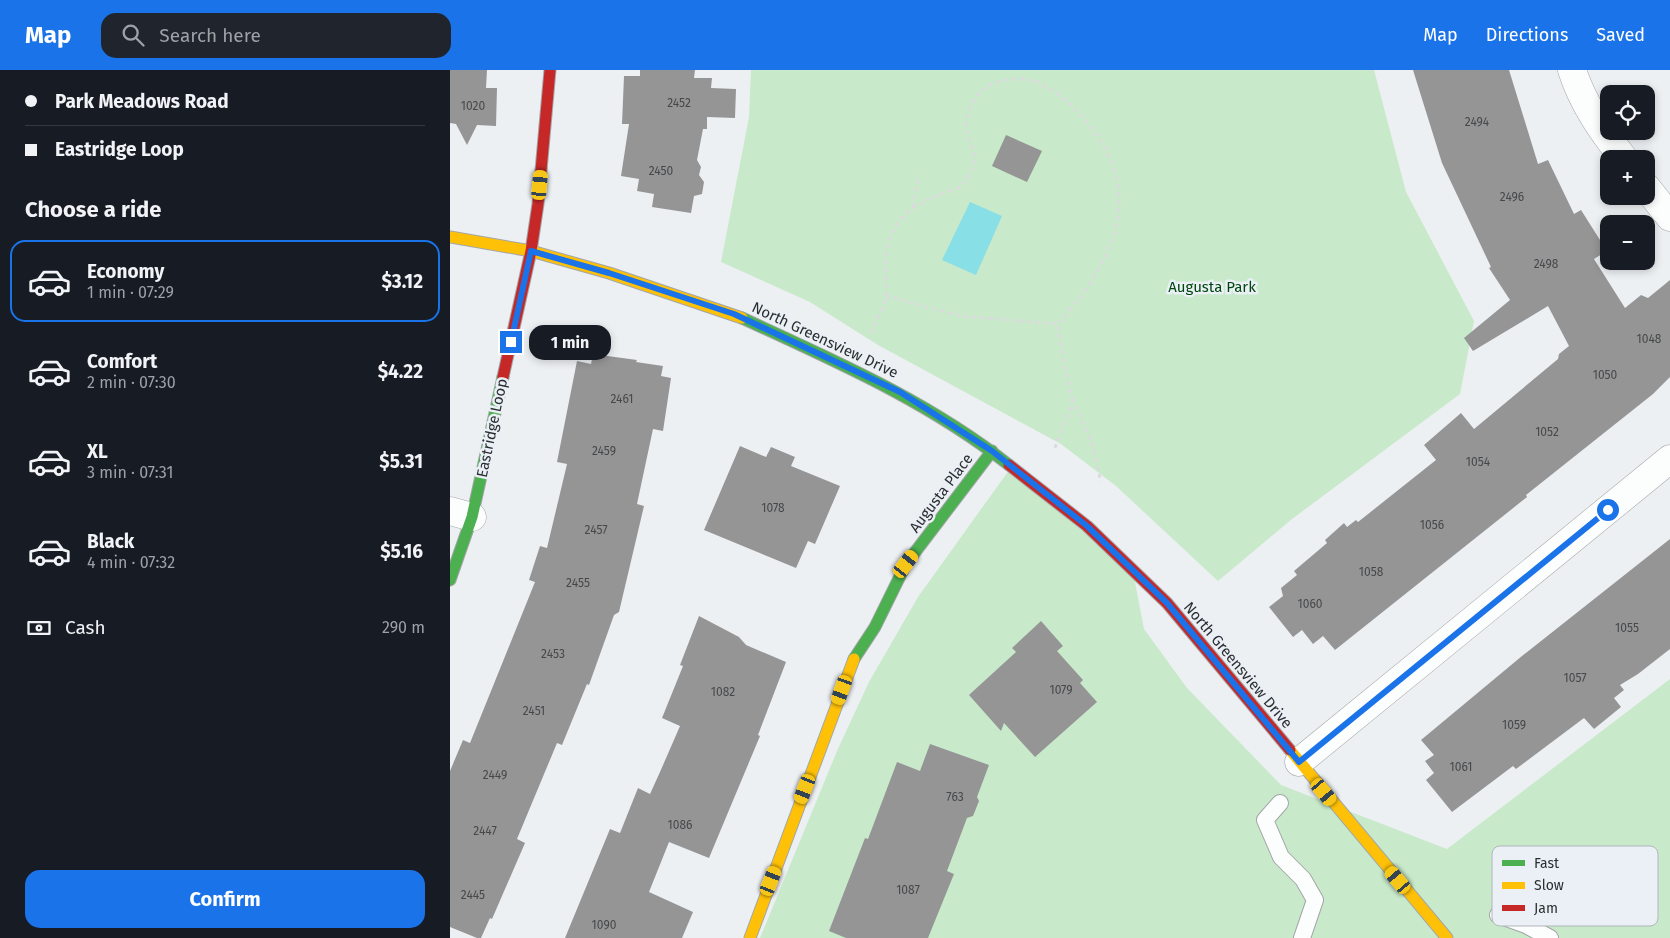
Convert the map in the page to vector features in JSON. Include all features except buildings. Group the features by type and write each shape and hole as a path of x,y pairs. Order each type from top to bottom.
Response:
{"street":[{"name":"Eastridge Loop","path":"450,580 461,514 531,251 538,204 550,70"},
{"path":"1572,70 1586,104 1597,124 1617,150"},
{"path":"1655,198 1670,216"},
{"name":"North Greensview Drive","path":"450,237 531,251 609,273 734,314 900,392 992,451 1087,526 1167,603 1447,938"},
{"name":"Augusta Place","path":"750,938 854,658 875,627 906,564 992,451"},
{"path":"1299,762 1670,459"}],"lane":[{"path":"1280,803 1265,820 1281,857 1303,879 1315,900 1302,938"},
{"path":"1528,926 1550,938"}],"path":[{"path":"871,333 886,296 886,256 889,240 895,226 912,208 932,197 961,187 972,170 976,157 967,134 966,122 969,106 976,94 991,84 1008,78 1033,80 1054,92 1093,131 1108,154 1117,180 1119,207 1116,227 1095,274 1075,305 1058,324 1061,348 1073,401 1092,444 1101,482"},
{"path":"912,208 919,175"},
{"path":"886,296 961,316 1058,324"},
{"path":"1055,448 1073,401"}],"green space":[{"name":"Augusta Park","path":"751,70 1374,70 1406,192 1474,321 1460,394 1292,519 1218,581 1116,486 1061,444 878,345 810,302 721,262 749,117"},
{"path":"1012,466 1133,572 1144,629 1187,688 1281,785 1447,849 1670,679 1670,938 760,938 837,751 869,682 918,597"}],"water":[{"path":"970,202 1002,216 976,275 942,260"}],"traffic: fast":[{"path":"742,318 846,367 913,402 946,421 1009,465"},
{"path":"450,580 472,517 503,377"},
{"path":"854,659 875,627 906,564 992,451"}],"traffic: slow":[{"path":"450,237 531,251 609,273 742,318"},
{"path":"750,938 854,659"},
{"path":"1290,750 1447,938"}],"traffic: jam":[{"path":"503,377 531,251 538,204 550,70"},
{"path":"1009,465 1087,526 1167,603 1290,750"}],"route":[{"path":"511,342 531,251 609,273 734,314 900,392 992,451 1087,526 1167,603 1299,762 1608,510"}]}
